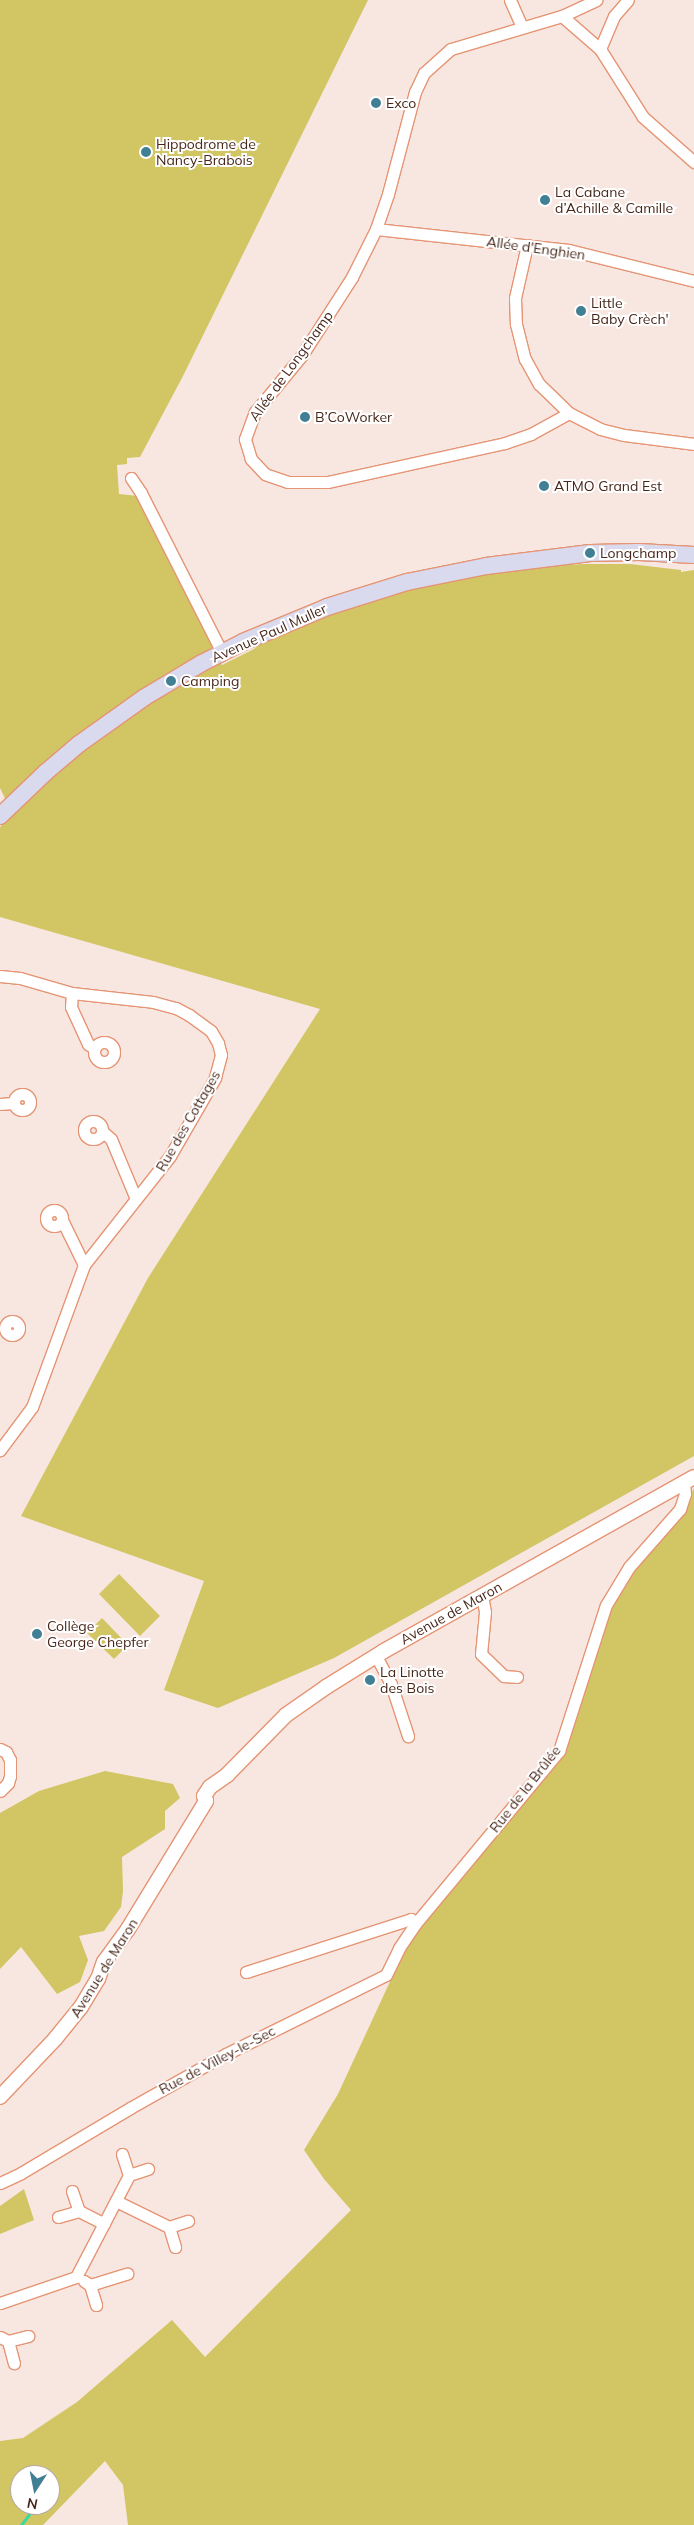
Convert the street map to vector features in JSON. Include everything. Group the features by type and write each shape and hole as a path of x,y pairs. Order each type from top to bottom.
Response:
{"main road":[{"name":"Avenue Paul Muller","path":"0,816 46,772 111,721 171,681 222,653 304,616 385,588 486,566 582,553 622,552 694,555"},
{"name":"Avenue Paul Muller","path":"555,558 694,562"}],"street":[{"path":"510,0 522,26"},
{"name":"Allée de Longchamp","path":"569,413 531,434 505,443 346,479 309,484 272,478 259,470 249,456 244,439 250,420 268,394 302,355 328,317 352,277 376,229 397,166 415,92 424,73 431,64 451,49 522,26 562,16 596,0"},
{"path":"600,49 614,16 628,0"},
{"path":"562,16 600,49 643,116 694,162"},
{"name":"Allée d'Enghien","path":"376,229 578,252 694,281"},
{"path":"527,245 516,298 517,334 525,359 539,384 569,413 590,424 612,432 694,444"},
{"path":"131,478 141,493 222,653"},
{"name":"Rue des Cottages","path":"0,976 20,978 72,994 153,1002 176,1008 211,1031 218,1043 220,1062 215,1078 170,1156 84,1266 32,1407 0,1450"},
{"path":"72,994 71,1007 88,1044 94,1048"},
{"path":"0,1104 13,1103"},
{"path":"102,1131 111,1140 136,1199"},
{"path":"62,1220 84,1266"},
{"name":"Avenue de Maron","path":"0,2097 55,2040 80,2008 98,1979 104,1962 128,1929 206,1801 211,1801 227,1776 286,1715 376,1656 689,1480"},
{"name":"Rue de la Brûlée","path":"416,1923 559,1751 606,1605 629,1567 680,1509 689,1480"},
{"path":"482,1596 485,1612 481,1654 504,1676 517,1677"},
{"path":"376,1656 391,1684 408,1736"},
{"path":"0,1749 6,1752 10,1760 10,1776 8,1784 0,1791"},
{"path":"246,1972 411,1919 416,1923"},
{"name":"Rue de Villey-le-Sec","path":"0,2183 21,2173 226,2054 306,2013 380,1980 386,1975 399,1948 416,1923"},
{"path":"122,2154 129,2175"},
{"path":"0,2303 76,2277 129,2175 148,2169"},
{"path":"72,2191 78,2211"},
{"path":"116,2200 169,2227 188,2221"},
{"path":"58,2217 78,2211 104,2224"},
{"path":"169,2227 175,2247"},
{"path":"90,2285 127,2274"},
{"path":"76,2277 90,2285 96,2305"},
{"path":"14,2363 4,2339 28,2336"}],"shaded area":[{"path":"0,0 368,0 183,376 140,457 127,458 127,464 117,465 119,494 138,496 222,665 254,649 267,638 348,607 465,577 545,566 585,564 630,564 681,570 681,572 694,570 694,1456 334,1658 218,1708 164,1690 204,1581 21,1516 148,1278 320,1009 0,917 0,827 12,813 0,788"},
{"path":"694,1488 694,2525 128,2525 123,2485 105,2461 60,2507 60,2465 10,2465 10,2515 53,2515 43,2525 0,2525 0,2441 23,2438 77,2402 172,2320 205,2357 351,2210 324,2179 304,2150 338,2094 400,1960 412,1939 560,1754 609,1607 625,1577 685,1506"},
{"path":"119,1574 160,1616 140,1636 99,1594"},
{"path":"102,1618 128,1645 114,1659 87,1633"},
{"path":"105,1771 173,1784 180,1798 165,1811 165,1829 122,1857 123,1891 121,1907 104,1931 79,1936 88,1960 80,1982 57,1994 21,1947 0,1969 0,1813 39,1791"},
{"path":"24,2189 34,2220 0,2234 0,2206"}],"waterway":[{"path":"21,2525 28,2515"}],"place":[{"name":"Exco","path":"376,103"},
{"name":"Hippodrome de Nancy-Brabois","path":"146,152"},
{"name":"La Cabane d’Achille & Camille","path":"545,200"},
{"name":"Little Baby Crèch'","path":"581,311"},
{"name":"B’CoWorker","path":"305,417"},
{"name":"ATMO Grand Est","path":"544,486"},
{"name":"Longchamp","path":"590,553"},
{"name":"Camping","path":"171,681"},
{"name":"Collège George Chepfer","path":"37,1634"},
{"name":"La Linotte des Bois","path":"370,1680"}]}
